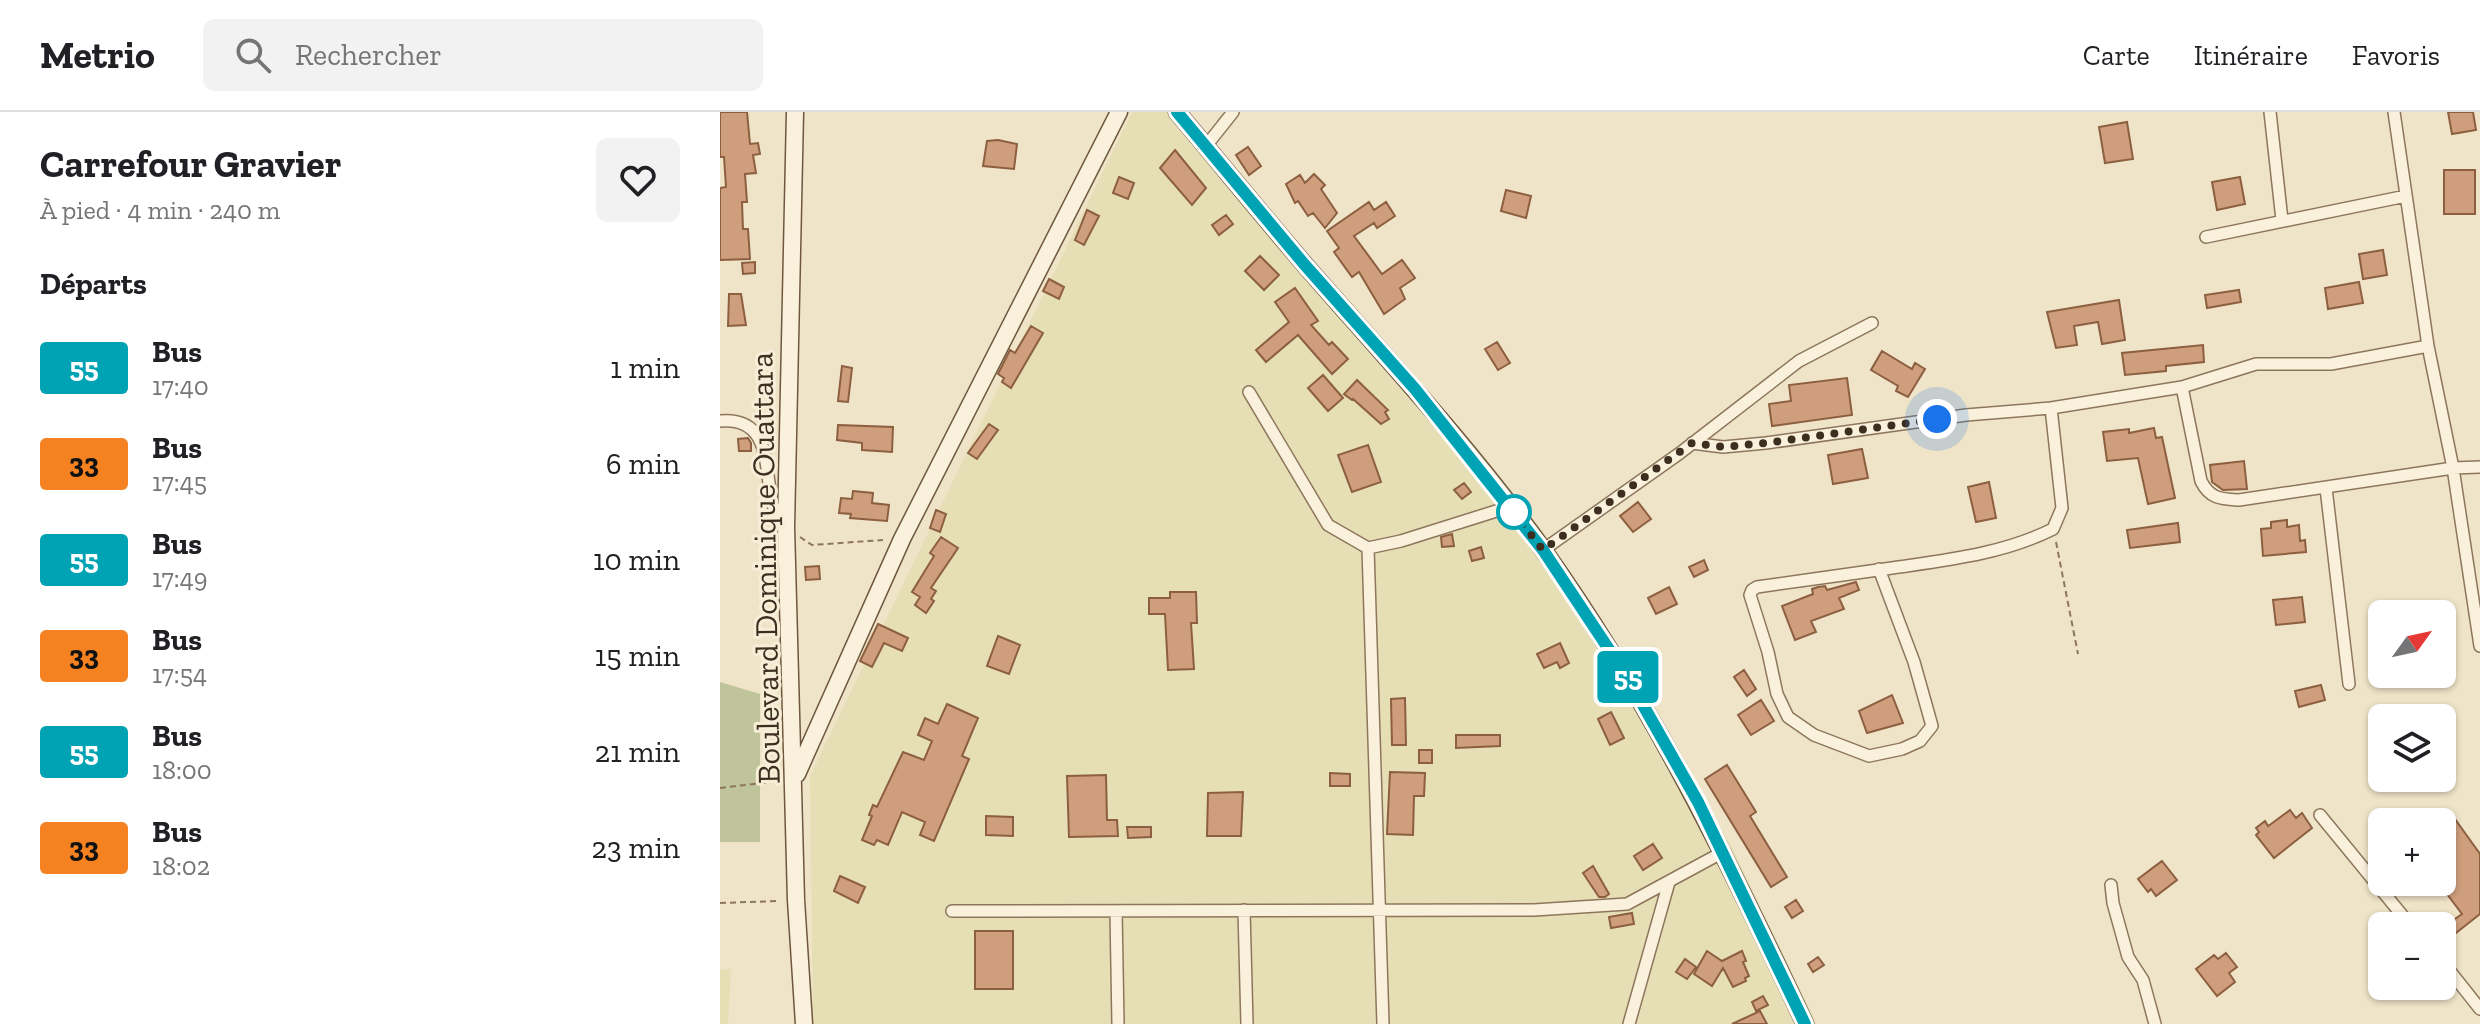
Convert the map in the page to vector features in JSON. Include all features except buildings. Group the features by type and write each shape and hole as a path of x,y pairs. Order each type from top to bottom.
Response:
{"street":[{"name":"Boulevard Dominique Ouattara","path":"795,112 786,527 796,900 804,1024"},
{"path":"795,779 902,539 1119,112"},
{"path":"1177,112 1304,264 1415,389 1543,550 1626,675 1698,802 1805,1024"},
{"path":"1206,146 1233,112"},
{"path":"2270,112 2282,220"},
{"path":"2394,112 2428,346 2453,468 2480,646"},
{"path":"2206,237 2406,196"},
{"path":"1543,550 1692,443 1799,361 1872,323"},
{"path":"1692,443 1723,447 1766,443 1966,415 2051,408 2182,387 2256,364 2331,364 2428,346"},
{"path":"2182,387 2201,481 2213,497 2239,500 2453,468 2480,467"},
{"path":"1249,392 1328,525 1368,548 1401,541 1509,507"},
{"path":"1879,569 1914,662 1932,726 1920,741 1902,749 1869,756 1814,735 1788,717 1777,694 1750,595 1757,587 1879,569 1969,557 2032,539 2053,529 2062,508 2051,408"},
{"path":"720,421 732,420 750,428 762,444 769,466 775,511 786,527"},
{"path":"2326,488 2349,684"},
{"path":"1368,548 1383,1024"},
{"path":"2320,815 2400,912"},
{"path":"952,911 1534,910 1627,904 1723,852"},
{"path":"1629,1024 1669,882"},
{"path":"2111,885 2128,957 2143,980 2155,1024"},
{"path":"1244,910 1247,1024"},
{"path":"1116,911 1118,1024"},
{"path":"2456,979 2480,1009"}],"path":[{"path":"786,527 812,545 902,539"},
{"path":"2053,529 2078,654"},
{"path":"720,788 795,779"},
{"path":"720,903 796,900"}],"shaded area":[{"path":"1132,112 1182,112 1548,537 1732,847 1817,1024 813,1024 810,776"},
{"path":"731,969 728,1024 720,1024 720,970"}],"green space":[{"path":"720,682 760,694 760,842 720,842"}],"bus line":[{"name":"55","path":"1177,112 1304,264 1415,389 1543,550 1626,675 1698,802 1805,1024"}],"route":[{"path":"1514,512 1509,507 1543,550 1692,443 1723,447 1766,443 1937,419"}]}
